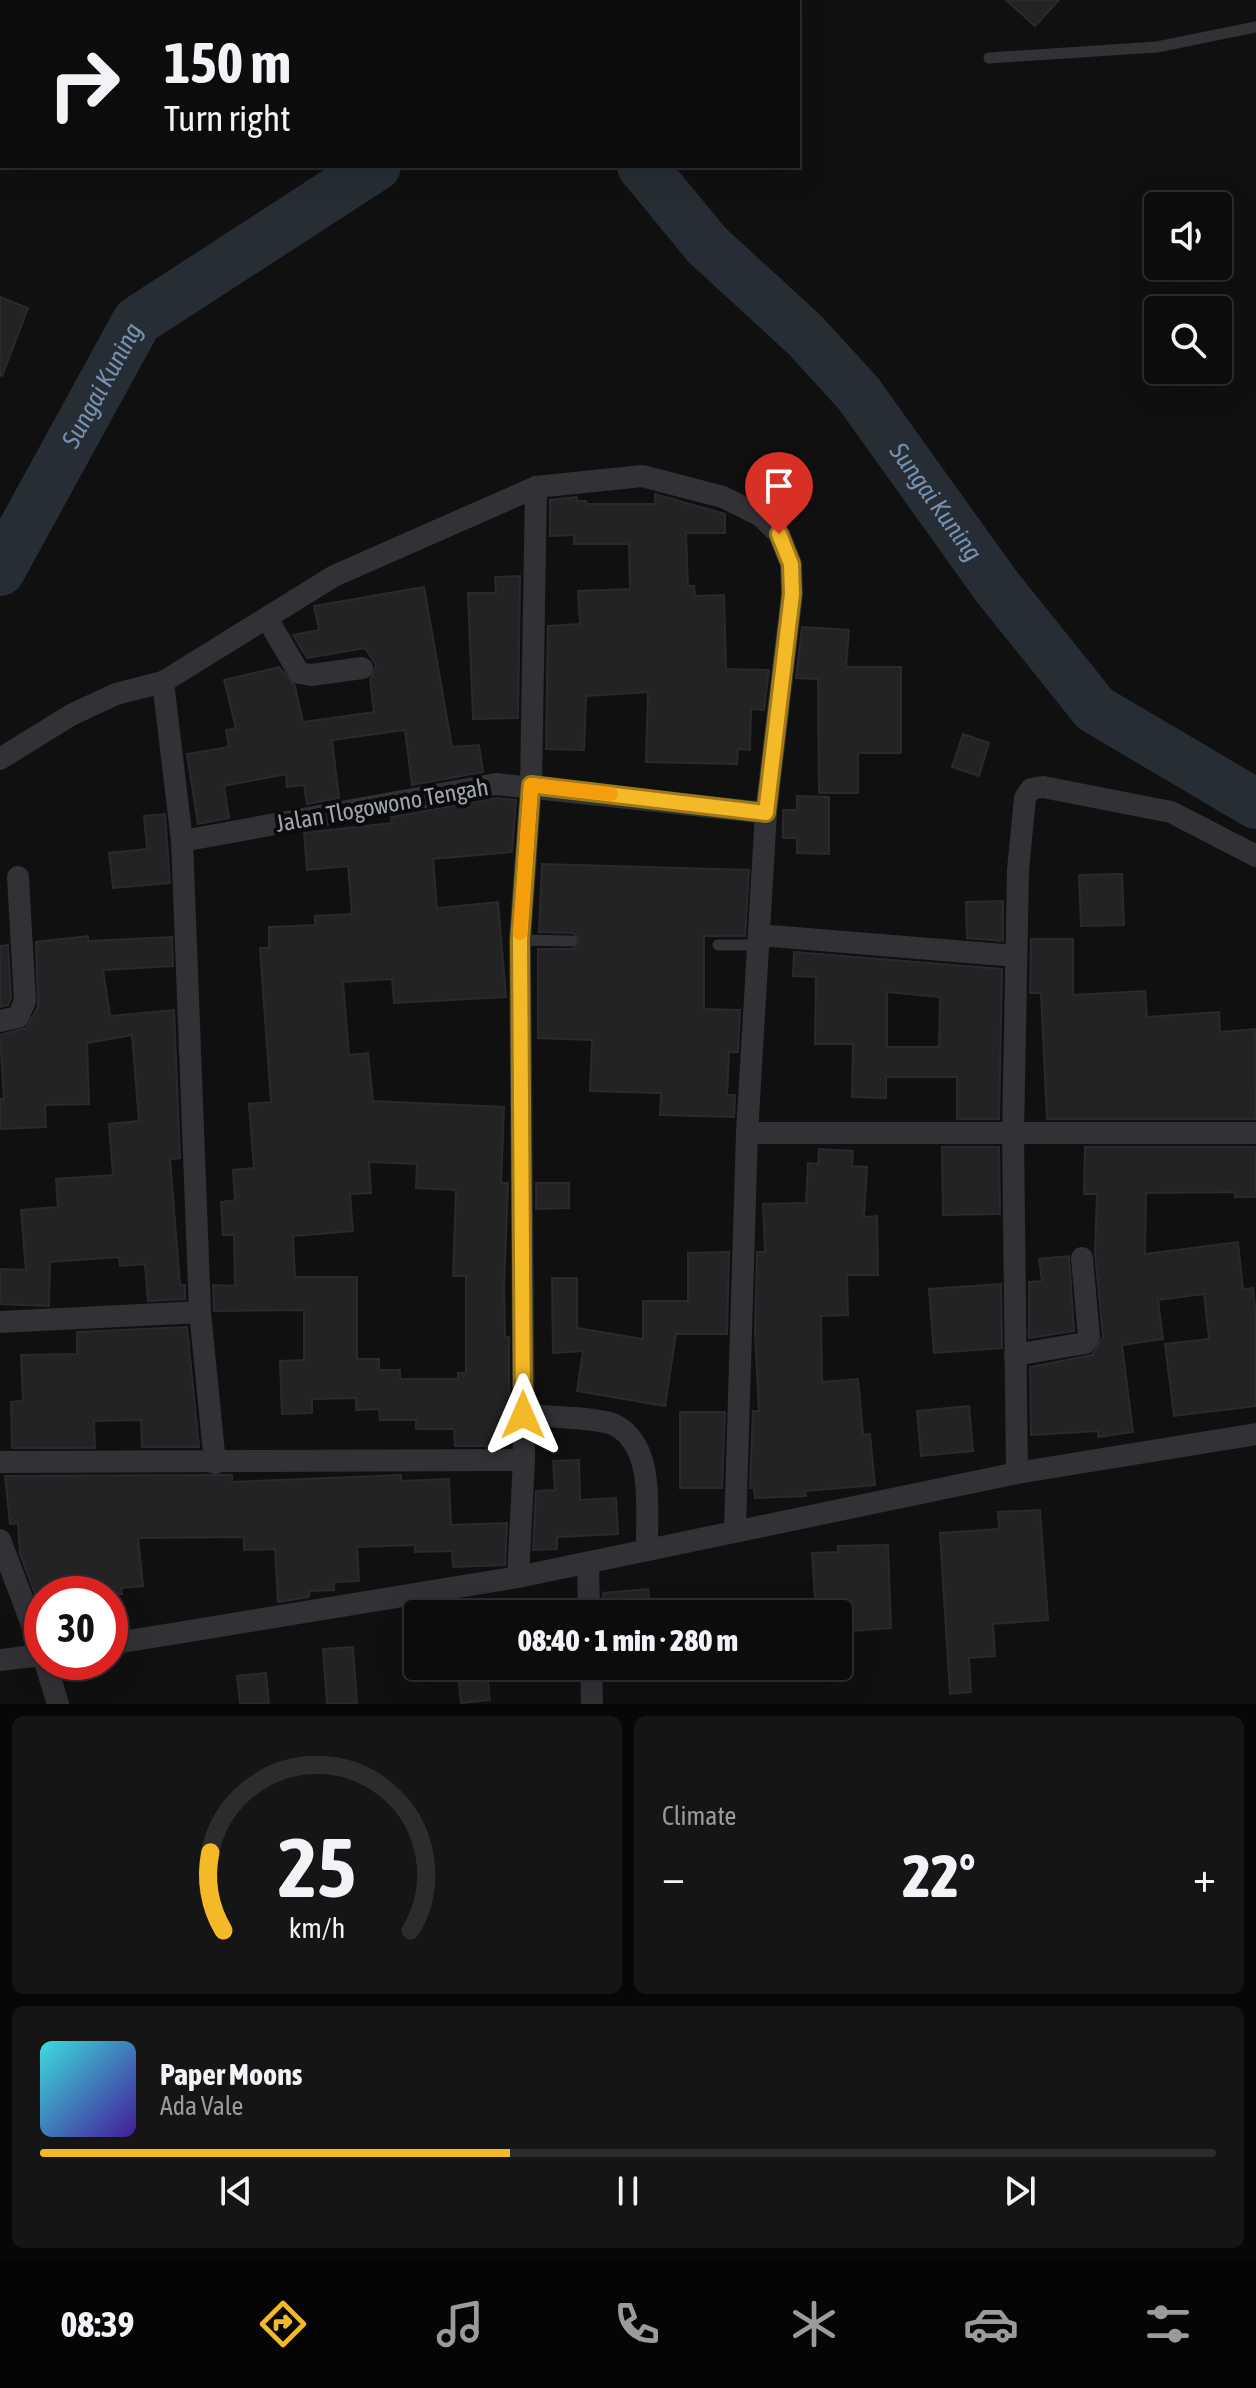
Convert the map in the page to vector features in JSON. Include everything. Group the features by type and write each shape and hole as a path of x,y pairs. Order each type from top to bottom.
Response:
{"street":[{"path":"0,759 71,715 116,694 163,682 268,620 334,576 536,487 642,476 723,497 761,516 779,534 791,564 792,594 766,813 747,1133 735,1530"},
{"path":"518,1577 524,1460 520,940 531,785 536,487"},
{"path":"268,620 299,673 320,675 362,668"},
{"path":"163,682 182,841 200,1312 215,1463"},
{"name":"Jalan Tlogowono Tengah","path":"182,841 345,814 467,787 531,785 766,813"},
{"path":"1017,1473 1013,1135 1022,811 1031,789 1075,791 1148,805 1194,822 1256,856"},
{"path":"0,1021 18,1017 25,1001 18,877"},
{"path":"759,940 1016,956"},
{"path":"747,1133 1256,1133"},
{"path":"1015,1355 1085,1343 1089,1337 1082,1258"},
{"path":"0,1322 200,1312"},
{"path":"523,1415 614,1424 636,1442 644,1467 647,1550"},
{"path":"128,1641 518,1577 1017,1473 1256,1434"},
{"path":"0,1462 524,1460"},
{"path":"0,1540 24,1605"},
{"path":"588,1563 589,1600"},
{"path":"0,1660 24,1656"},
{"path":"51,1680 58,1704"},
{"path":"591,1680 592,1704"}],"lane":[{"path":"989,58 1157,47 1256,27"},
{"path":"520,940 572,941"},
{"path":"718,945 759,940"}],"building":[{"path":"1006,0 1059,0 1035,26"},
{"path":"0,297 28,308 2,376 0,375"},
{"path":"655,494 725,514 725,533 686,533 688,586 694,586 695,596 724,595 726,669 769,670 764,710 751,709 750,750 738,749 737,764 646,762 648,692 586,696 584,750 546,749 548,626 580,624 578,591 630,589 629,544 574,544 574,535 550,536 550,500 577,497 577,501 586,501 587,504 655,504"},
{"path":"520,576 518,718 473,719 468,593 496,593 495,577"},
{"path":"424,587 452,747 479,745 483,772 412,785 405,730 332,740 339,798 307,804 304,785 287,787 286,774 224,786 229,818 198,824 187,754 229,747 226,730 236,728 224,680 279,667 295,686 303,722 374,712 370,680 376,665 365,648 307,658 293,635 319,630 314,606"},
{"path":"802,627 849,630 846,667 901,667 901,753 858,753 858,793 819,793 818,679 796,678"},
{"path":"963,734 989,743 979,776 952,767"},
{"path":"797,796 829,797 829,854 797,853 797,838 783,838 783,810 797,810"},
{"path":"497,798 516,800 512,852 433,859 437,908 498,902 506,997 394,1003 392,979 343,982 349,1055 368,1053 373,1101 504,1107 501,1183 508,1183 504,1287 505,1337 509,1337 509,1412 502,1412 504,1446 455,1446 454,1429 416,1429 416,1420 380,1420 379,1409 356,1410 356,1398 312,1399 312,1413 282,1414 280,1361 304,1360 304,1310 214,1311 213,1285 235,1286 234,1235 223,1235 221,1202 235,1200 233,1170 254,1168 249,1104 271,1102 260,948 269,948 269,927 315,925 315,916 352,914 348,866 307,870 304,833 392,823 391,817","holes":["369,1162 417,1164 416,1188 456,1190 453,1276 466,1276 466,1373 458,1373 458,1379 400,1379 400,1370 379,1370 379,1359 357,1359 357,1277 295,1277 293,1236 353,1231 350,1194 371,1193"]},
{"path":"165,814 170,883 113,888 109,853 147,849 144,816"},
{"path":"542,864 749,870 745,936 704,936 704,1009 740,1010 738,1052 729,1052 727,1095 735,1095 734,1117 660,1115 661,1093 590,1091 592,1040 538,1038 538,949 573,949 580,940 573,933 539,932"},
{"path":"1122,874 1124,925 1081,926 1079,875"},
{"path":"1003,901 1003,941 967,938 966,902"},
{"path":"88,936 88,941 172,937 173,966 103,970 110,1016 174,1010 180,1158 170,1159 180,1285 185,1285 185,1299 148,1301 145,1264 120,1266 119,1257 50,1262 49,1306 0,1304 0,1269 26,1270 21,1210 58,1207 56,1179 113,1175 109,1124 139,1121 132,1035 87,1043 89,1104 45,1105 46,1127 0,1129 0,1099 4,1099 0,1035 26,1028 38,1007 36,942"},
{"path":"1031,939 1073,939 1073,995 1145,991 1147,1017 1219,1012 1220,1032 1255,1029 1256,1119 1047,1119 1041,993 1030,993"},
{"path":"8,945 11,998 8,1005 0,1007 0,946"},
{"path":"794,952 1002,969 999,1119 957,1119 957,1077 886,1077 886,1098 852,1097 853,1044 815,1044 816,977 793,976","holes":["887,992 940,997 939,1047 887,1047"]},
{"path":"942,1147 999,1147 1000,1214 943,1215"},
{"path":"1085,1147 1256,1147 1256,1197 1235,1197 1235,1192 1146,1193 1145,1254 1238,1242 1243,1289 1253,1288 1256,1406 1174,1416 1165,1344 1209,1339 1204,1294 1158,1300 1163,1339 1122,1345 1133,1432 1098,1437 1098,1431 1031,1435 1030,1367 1092,1355 1103,1337 1095,1253 1097,1194 1084,1194"},
{"path":"819,1149 853,1151 852,1166 867,1167 864,1217 877,1216 878,1275 847,1275 848,1315 821,1316 822,1382 858,1379 863,1435 870,1434 875,1485 805,1491 806,1496 755,1498 754,1488 750,1488 753,1411 759,1411 755,1333 757,1252 765,1252 763,1204 806,1203 808,1163 818,1164"},
{"path":"536,1183 569,1183 569,1208 536,1209"},
{"path":"729,1252 727,1334 676,1334 665,1406 577,1391 583,1351 553,1353 552,1278 577,1278 577,1328 643,1339 643,1301 688,1301 688,1253"},
{"path":"1069,1256 1074,1331 1029,1338 1029,1282 1042,1281 1039,1259"},
{"path":"1001,1284 1002,1348 934,1353 929,1289"},
{"path":"187,1327 199,1447 142,1447 141,1420 94,1421 95,1448 12,1448 11,1402 23,1401 21,1355 77,1354 77,1332"},
{"path":"969,1406 973,1451 921,1456 917,1411"},
{"path":"680,1412 725,1412 722,1488 680,1488"},
{"path":"579,1460 580,1500 616,1498 618,1534 557,1537 557,1549 533,1550 536,1491 555,1490 553,1461"},
{"path":"232,1475 232,1482 401,1475 401,1481 449,1479 451,1525 507,1523 505,1565 453,1567 452,1551 415,1552 415,1545 357,1547 359,1581 334,1582 334,1590 309,1591 309,1597 278,1602 275,1549 244,1550 244,1537 138,1538 143,1586 128,1587 128,1576 28,1576 20,1554 18,1523 10,1524 5,1476"},
{"path":"1040,1510 1048,1620 993,1624 995,1656 969,1658 971,1692 950,1694 940,1533 999,1529 998,1512"},
{"path":"888,1545 891,1628 852,1631 852,1600 815,1600 812,1553 838,1552 838,1546"},
{"path":"648,1589 649,1600 603,1600 603,1593"},
{"path":"353,1647 357,1704 327,1704 323,1649"},
{"path":"266,1673 269,1704 240,1704 237,1676"},
{"path":"459,1680 488,1680 490,1700 461,1703"}],"waterway":[{"name":"Sungai Kuning","path":"0,571 137,321 373,168"},
{"name":"Sungai Kuning","path":"644,168 707,245 805,335 858,393 997,587 1095,709 1256,804"}],"slow traffic":[{"path":"520,933 531,785 611,794"}],"route":[{"path":"523,1415 520,940 531,785 766,813 792,594 791,564 779,534"}]}
